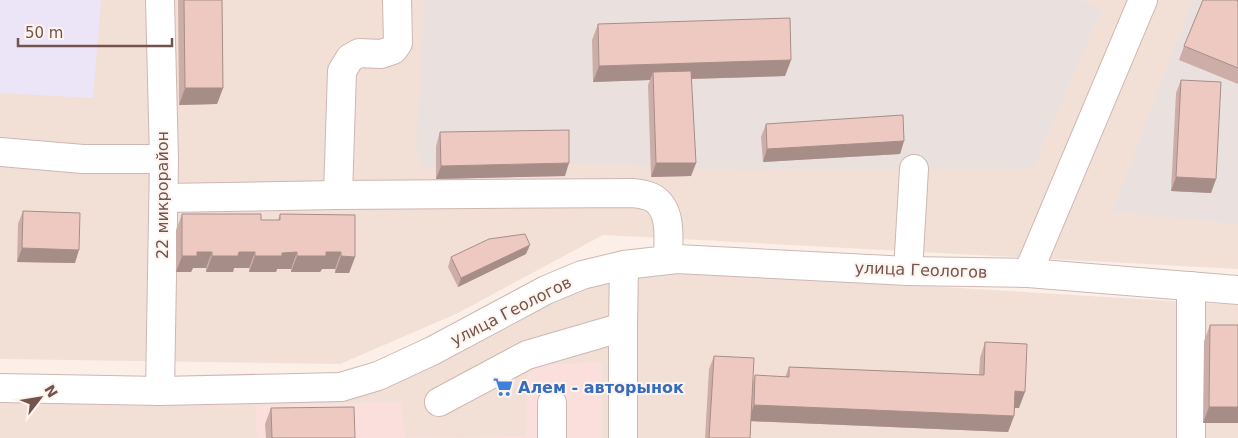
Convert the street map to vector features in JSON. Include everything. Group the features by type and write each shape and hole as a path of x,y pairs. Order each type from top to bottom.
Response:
{"street":[{"name":"22 микрорайон","path":"160,0 164,159 160,391"},
{"path":"338,195 342,71 350,58 354,56 360,54 381,54 393,50 398,43 397,0"},
{"path":"1028,273 1143,0"},
{"path":"0,152 83,159 164,159"},
{"path":"908,271 914,169"},
{"path":"164,198 624,193 643,195 651,197 662,204 668,218 668,260"},
{"name":"улица Геологов","path":"0,388 160,391 342,387 378,376 432,351 546,290 582,275 624,265 677,259 908,271 1028,273 1238,290"},
{"path":"623,438 624,265"},
{"path":"1191,286 1191,438"},
{"path":"439,402 527,356 623,327"},
{"path":"552,403 552,438"}],"shaded area":[{"path":"0,0 1238,0 1238,269 603,235 458,313 340,364 0,359"},
{"path":"0,0 101,0 93,98 0,93"},
{"path":"424,0 1079,0 1102,9 1033,169 734,170 585,164 423,168 416,148"},
{"path":"1192,0 1238,0 1238,224 1112,212"},
{"path":"664,270 1238,305 1238,438 0,438 0,393 339,394 549,295"},
{"path":"602,362 602,438 405,438 526,436 528,366"},
{"path":"401,402 405,438 257,438 255,405"}],"building":[{"path":"184,0 222,0 223,88 185,88"},
{"path":"1203,0 1238,1 1238,68 1184,46"},
{"path":"790,18 791,60 599,66 598,24"},
{"path":"691,71 696,163 656,163 653,72"},
{"path":"1181,80 1221,82 1216,179 1176,177"},
{"path":"903,115 904,141 767,149 766,124"},
{"path":"569,130 569,163 441,166 440,132"},
{"path":"23,211 80,213 79,250 22,248"},
{"path":"182,214 261,214 261,220 280,220 280,214 355,215 355,257 341,256 341,252 326,252 326,256 297,256 297,252 282,253 282,256 255,256 255,252 239,252 238,256 212,256 212,252 197,252 197,256 182,256"},
{"path":"525,234 530,245 461,278 451,257 489,239"},
{"path":"1210,325 1238,325 1238,407 1209,407"},
{"path":"985,342 1027,344 1025,392 1015,391 1014,416 754,405 755,375 789,377 789,367 984,375"},
{"path":"714,356 754,358 750,438 709,438"},
{"path":"354,407 355,438 272,438 271,408"}],"place":[{"name":"Алем - авторынок","path":"503,387"}]}
